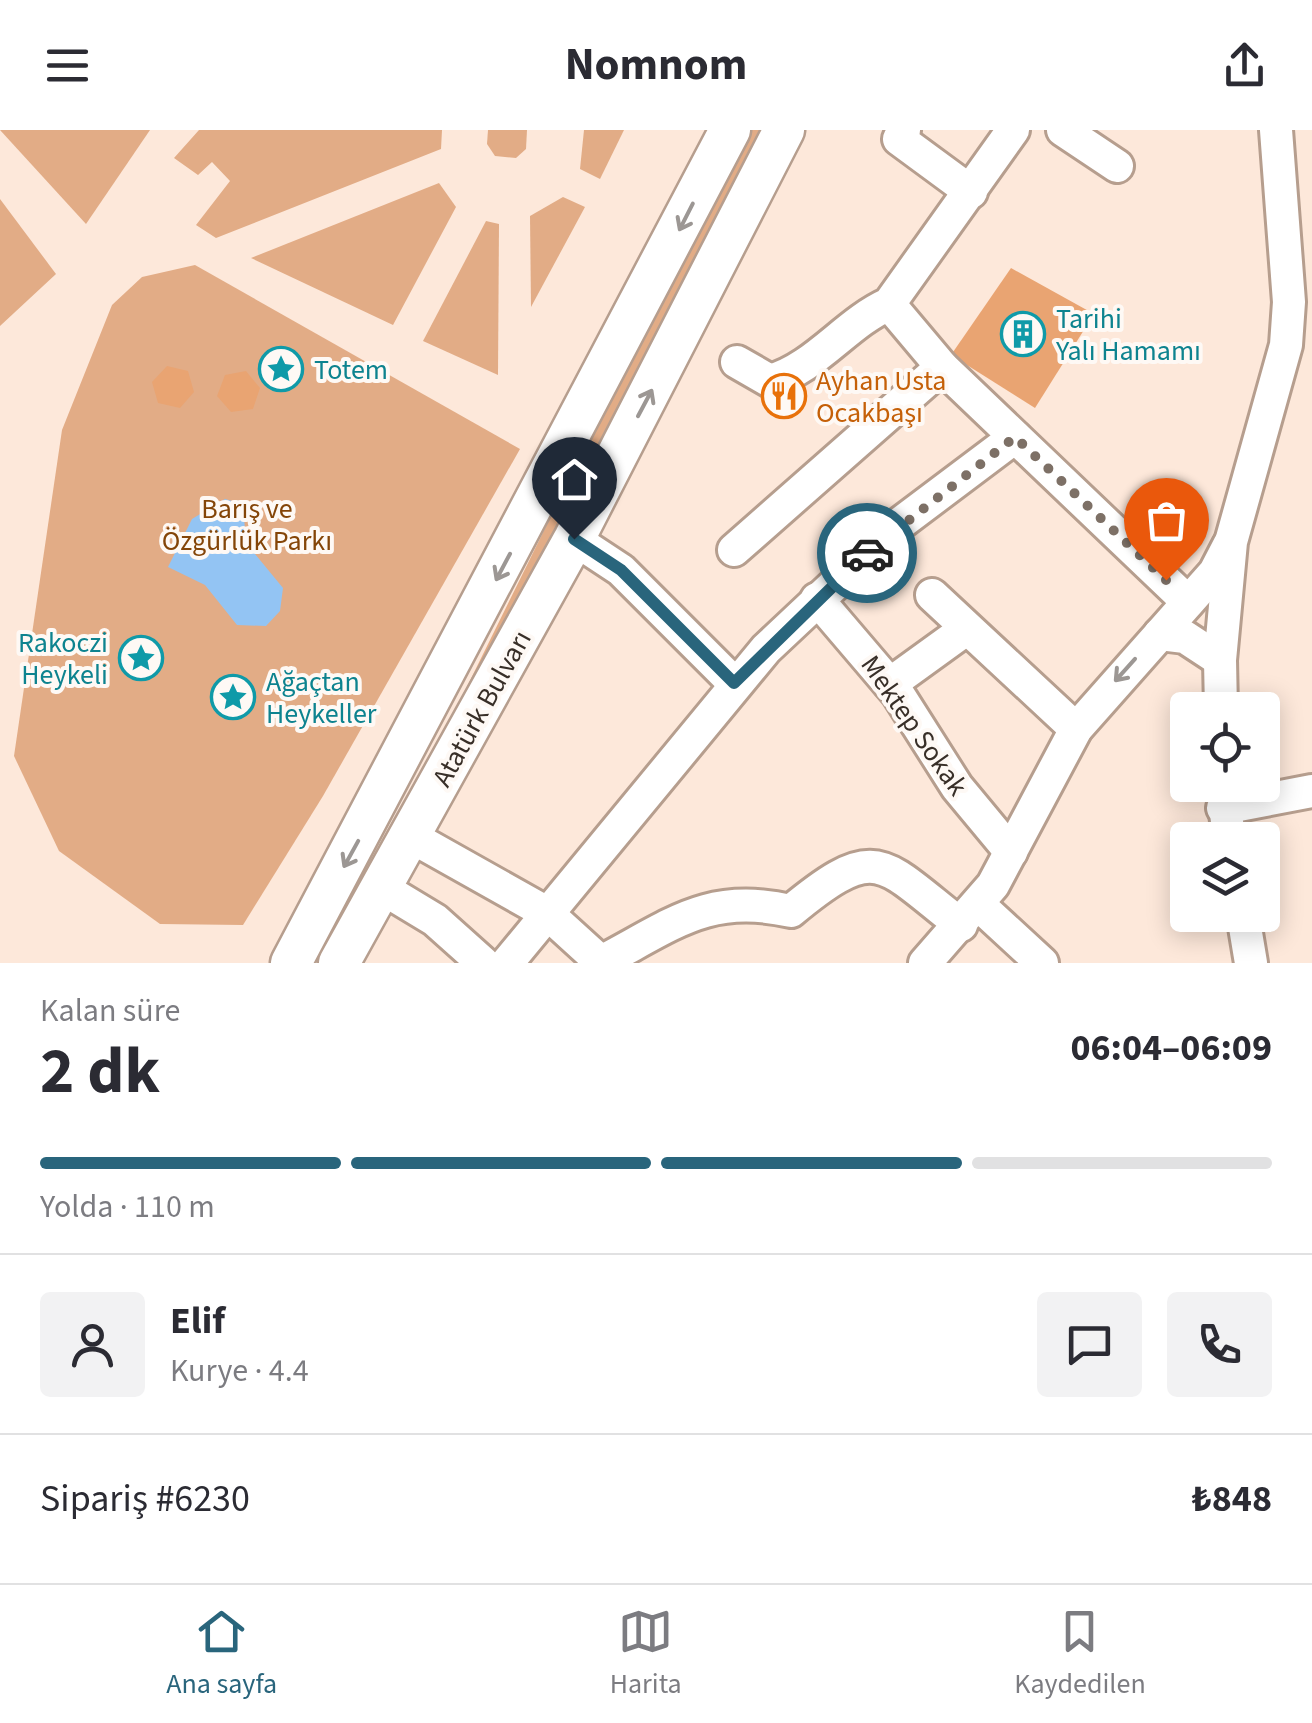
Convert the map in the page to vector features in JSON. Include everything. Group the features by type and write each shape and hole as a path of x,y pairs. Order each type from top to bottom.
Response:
{"main road":[{"name":"Atatürk Bulvarı","path":"291,963 730,130"},
{"name":"Atatürk Bulvarı","path":"339,963 574,539 784,130"}],"street":[{"path":"904,130 899,140 971,192"},
{"path":"737,362 770,381 790,375 889,304 1014,130"},
{"path":"1063,130 1118,166"},
{"path":"924,963 971,915 1012,852 1076,729 1214,572 1231,542 1299,337 1289,302 1276,130"},
{"path":"889,304 942,367 1188,602"},
{"path":"734,550 942,367"},
{"path":"507,963 734,683 898,526 1015,437"},
{"path":"574,539 621,570 734,683"},
{"path":"1221,692 1220,660 1231,542"},
{"path":"932,595 1076,729"},
{"name":"Mektep Sokak","path":"817,600 890,684 957,787 1012,852"},
{"path":"890,684 966,629"},
{"path":"1160,634 1185,637 1220,660"},
{"path":"1280,793 1312,791"},
{"path":"410,836 548,913 602,962 704,908 753,902 791,911 847,870 873,864 971,915 1042,963"},
{"path":"382,888 435,920 483,963"},
{"path":"1245,932 1251,963"}],"green space":[{"path":"0,130 150,130 86,224"},
{"path":"199,130 442,130 441,149 216,238 196,225 230,181 212,162 198,175 174,158"},
{"path":"488,130 527,130 526,149 516,158 495,156 487,144"},
{"path":"584,130 624,130 600,179 580,169"},
{"path":"748,130 771,130 590,476 575,467"},
{"path":"439,183 456,207 393,325 251,258"},
{"path":"563,197 585,207 531,307 530,216"},
{"path":"0,199 56,274 0,326"},
{"path":"486,221 499,224 498,375 423,341"},
{"name":"Barış ve Özgürlük Parkı","path":"195,265 520,449 323,796 243,925 160,924 59,851 14,756 62,430 112,305 142,277"},
{"path":"567,484 581,492 332,963 317,963 450,721"}],"water":[{"path":"225,499 243,504 246,543 283,588 280,611 266,626 237,625 205,585 168,567 192,519"}],"building":[{"name":"Tarihi Yalı Hamamı","path":"1011,268 1094,314 1035,408 951,355"},
{"path":"167,366 188,371 194,392 180,408 158,403 152,382"},
{"path":"246,371 260,388 253,409 231,412 217,396 225,375"}],"way so far":[{"path":"867,553 1015,437 1166,580"}],"place":[{"name":"Tarihi Yalı Hamamı","path":"1023,334"},
{"name":"Totem","path":"281,369"},
{"name":"Ayhan Usta Ocakbaşı","path":"784,396"},
{"name":"Rakoczi Heykeli","path":"141,658"},
{"name":"Ağaçtan Heykeller","path":"233,697"}],"route":[{"path":"574,539 621,570 734,683 867,553"}]}
